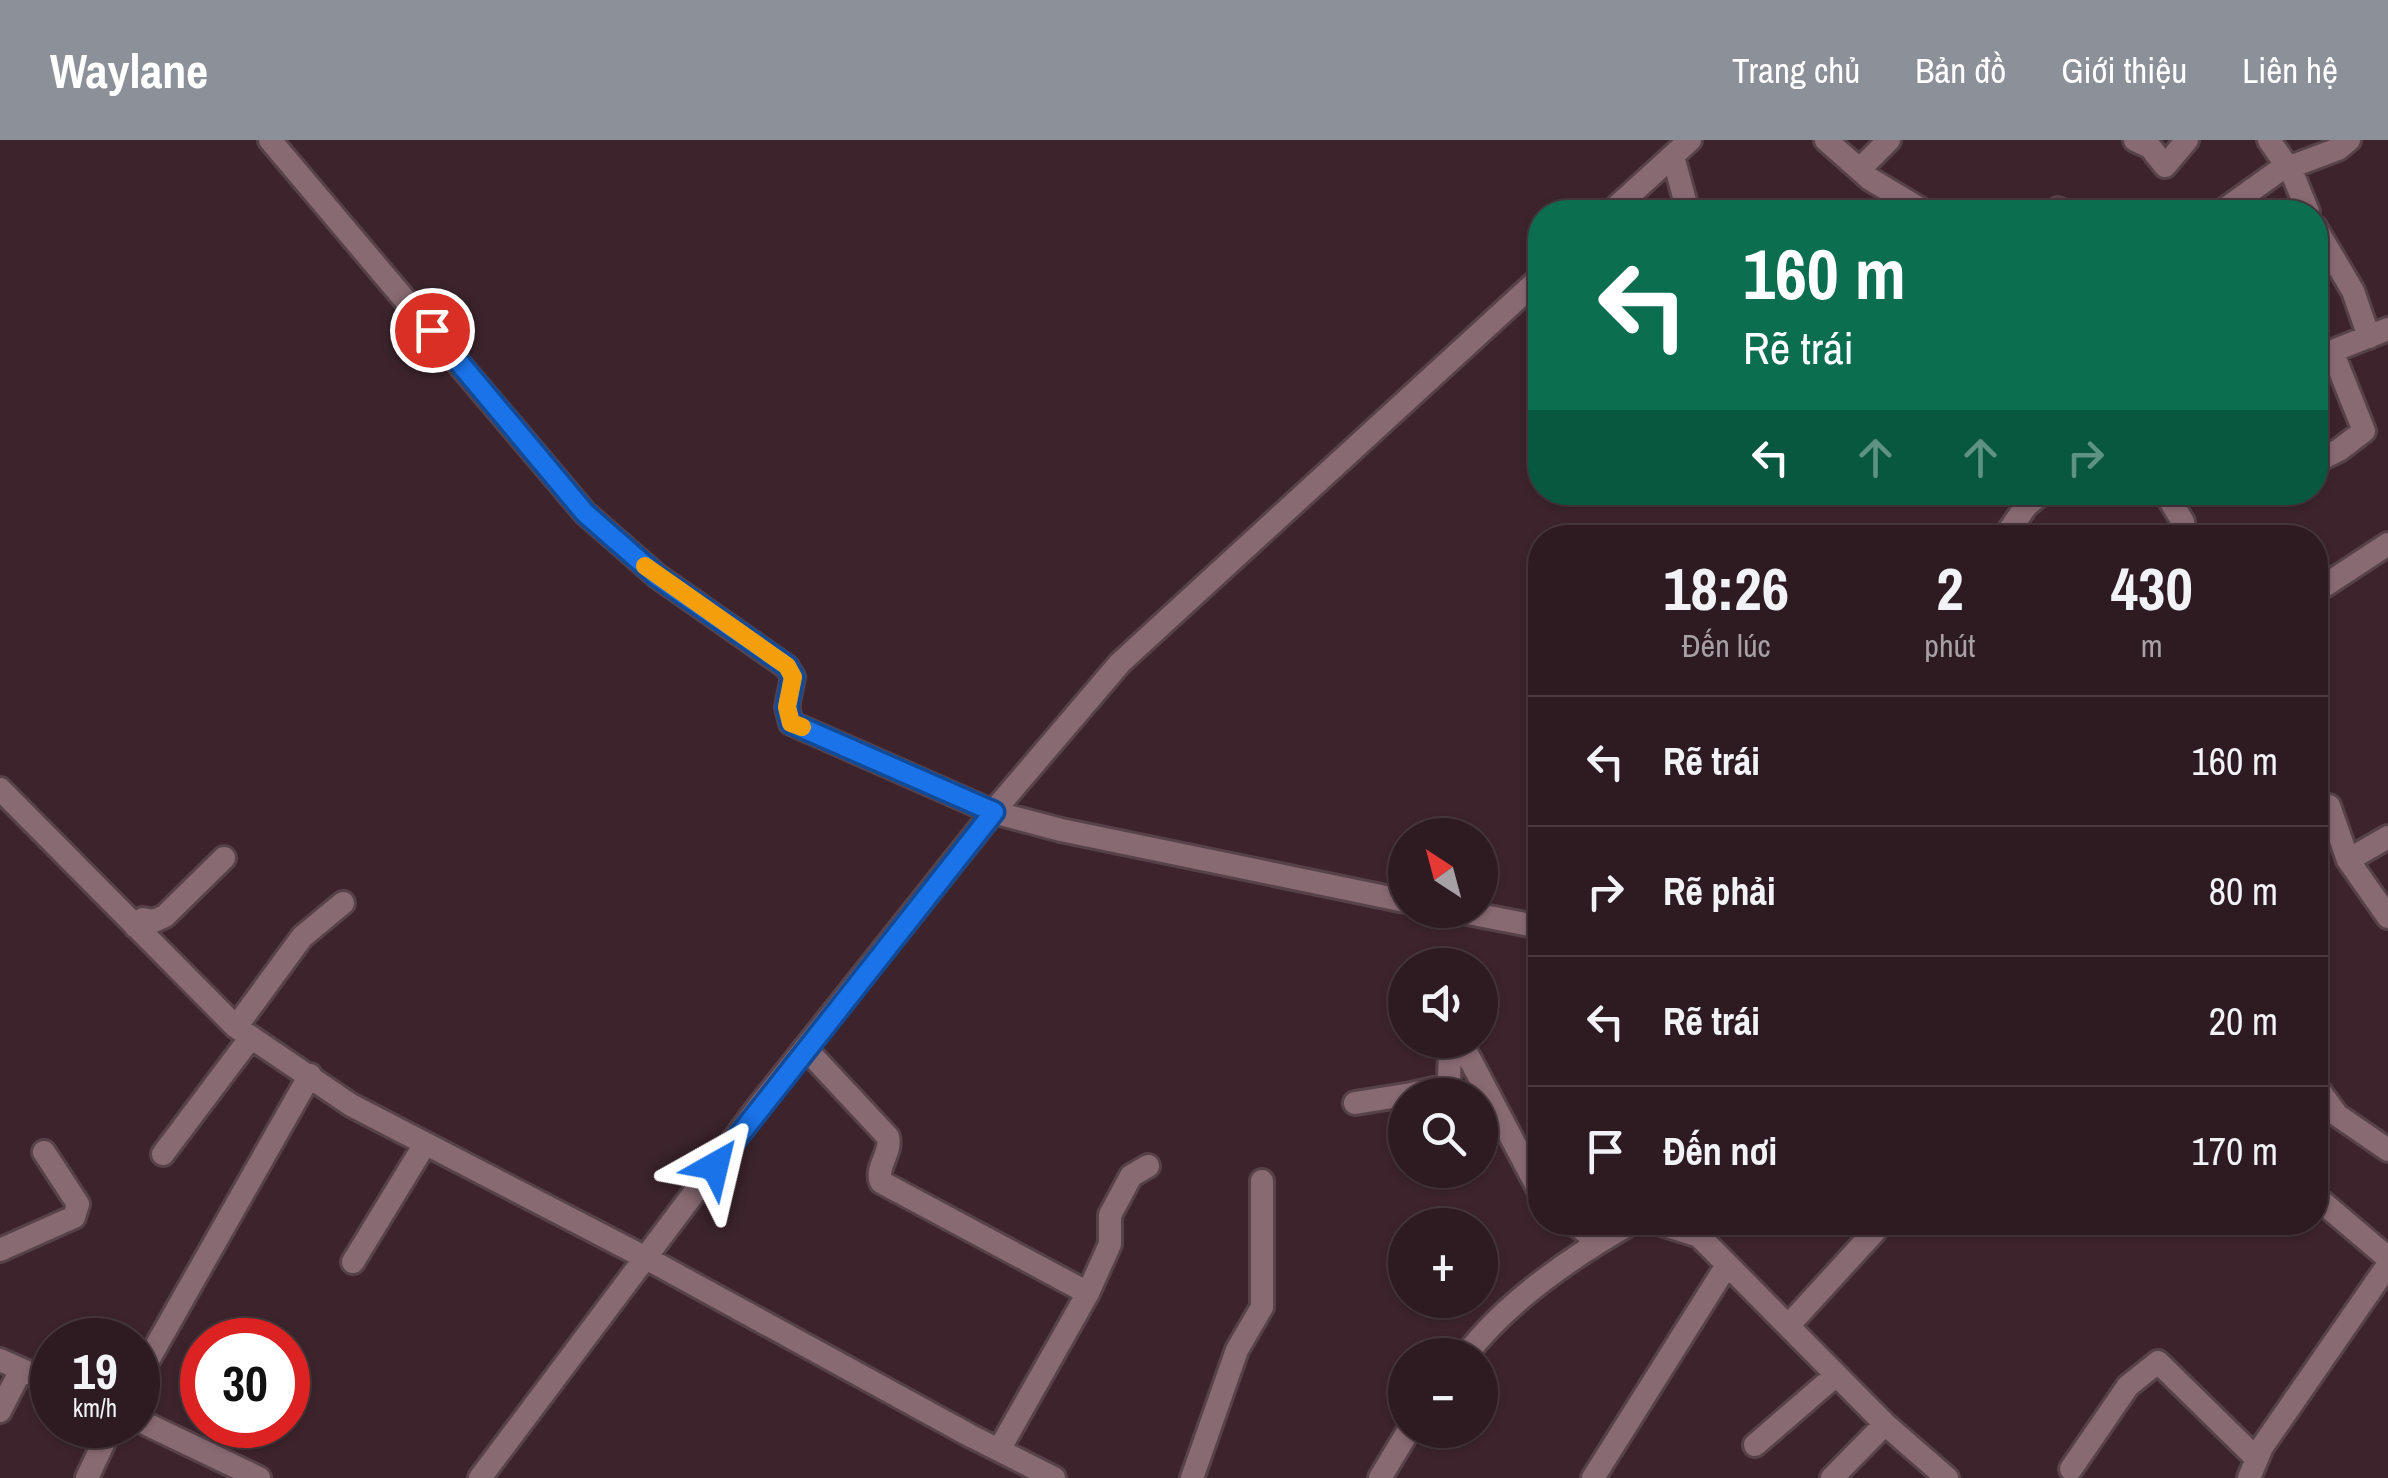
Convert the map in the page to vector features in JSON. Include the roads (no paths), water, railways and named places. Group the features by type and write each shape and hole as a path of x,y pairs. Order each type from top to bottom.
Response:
{"street":[{"path":"270,140 585,513 657,576 787,666 793,677 787,707 791,723 994,812 1221,865 1388,898"},
{"path":"1826,140 1860,169 1907,200"},
{"path":"1860,169 1889,140"},
{"path":"2134,140 2150,148 2165,166 2187,140"},
{"path":"2269,140 2288,166 2303,200"},
{"path":"2239,200 2288,166 2338,150 2349,140"},
{"path":"1624,200 1682,148"},
{"path":"1682,148 1687,200"},
{"path":"2328,249 2379,333 2328,353"},
{"path":"480,1478 805,1048 1120,662 1528,289"},
{"path":"2328,363 2364,431 2328,456"},
{"path":"2173,505 2183,522"},
{"path":"2328,583 2388,544"},
{"path":"0,788 244,1032 351,1105 646,1258 998,1450 1022,1471 1054,1478"},
{"path":"2329,806 2348,860 2388,917"},
{"path":"2348,860 2388,837"},
{"path":"136,927 143,920 165,916 224,858"},
{"path":"164,1154 302,937 344,904"},
{"path":"1498,919 1528,925"},
{"path":"1450,1078 1450,1054 1460,1044 1480,1078"},
{"path":"805,1048 888,1137 890,1146 879,1174 881,1182 1088,1294"},
{"path":"160,1339 310,1075"},
{"path":"1355,1103 1388,1098"},
{"path":"2328,1103 2337,1115 2388,1150"},
{"path":"1498,1112 1528,1169"},
{"path":"353,1262 425,1144"},
{"path":"0,1250 74,1218 78,1204 44,1152"},
{"path":"998,1450 1088,1294 1110,1244 1110,1215 1131,1176 1148,1166"},
{"path":"1192,1478 1237,1350 1262,1307 1262,1180"},
{"path":"2071,1469 2128,1386 2158,1362 2253,1468 2388,1262 2328,1208"},
{"path":"1590,1235 1598,1242"},
{"path":"1479,1338 1574,1255 1610,1235"},
{"path":"1695,1235 1885,1424 1946,1478"},
{"path":"1788,1326 1871,1235"},
{"path":"1593,1478 1727,1265"},
{"path":"0,1411 11,1365"},
{"path":"1756,1445 1836,1374"},
{"path":"1832,1478 1885,1424"},
{"path":"160,1431 259,1478"},
{"path":"87,1478 101,1448"},
{"path":"1380,1478 1398,1448"}]}
